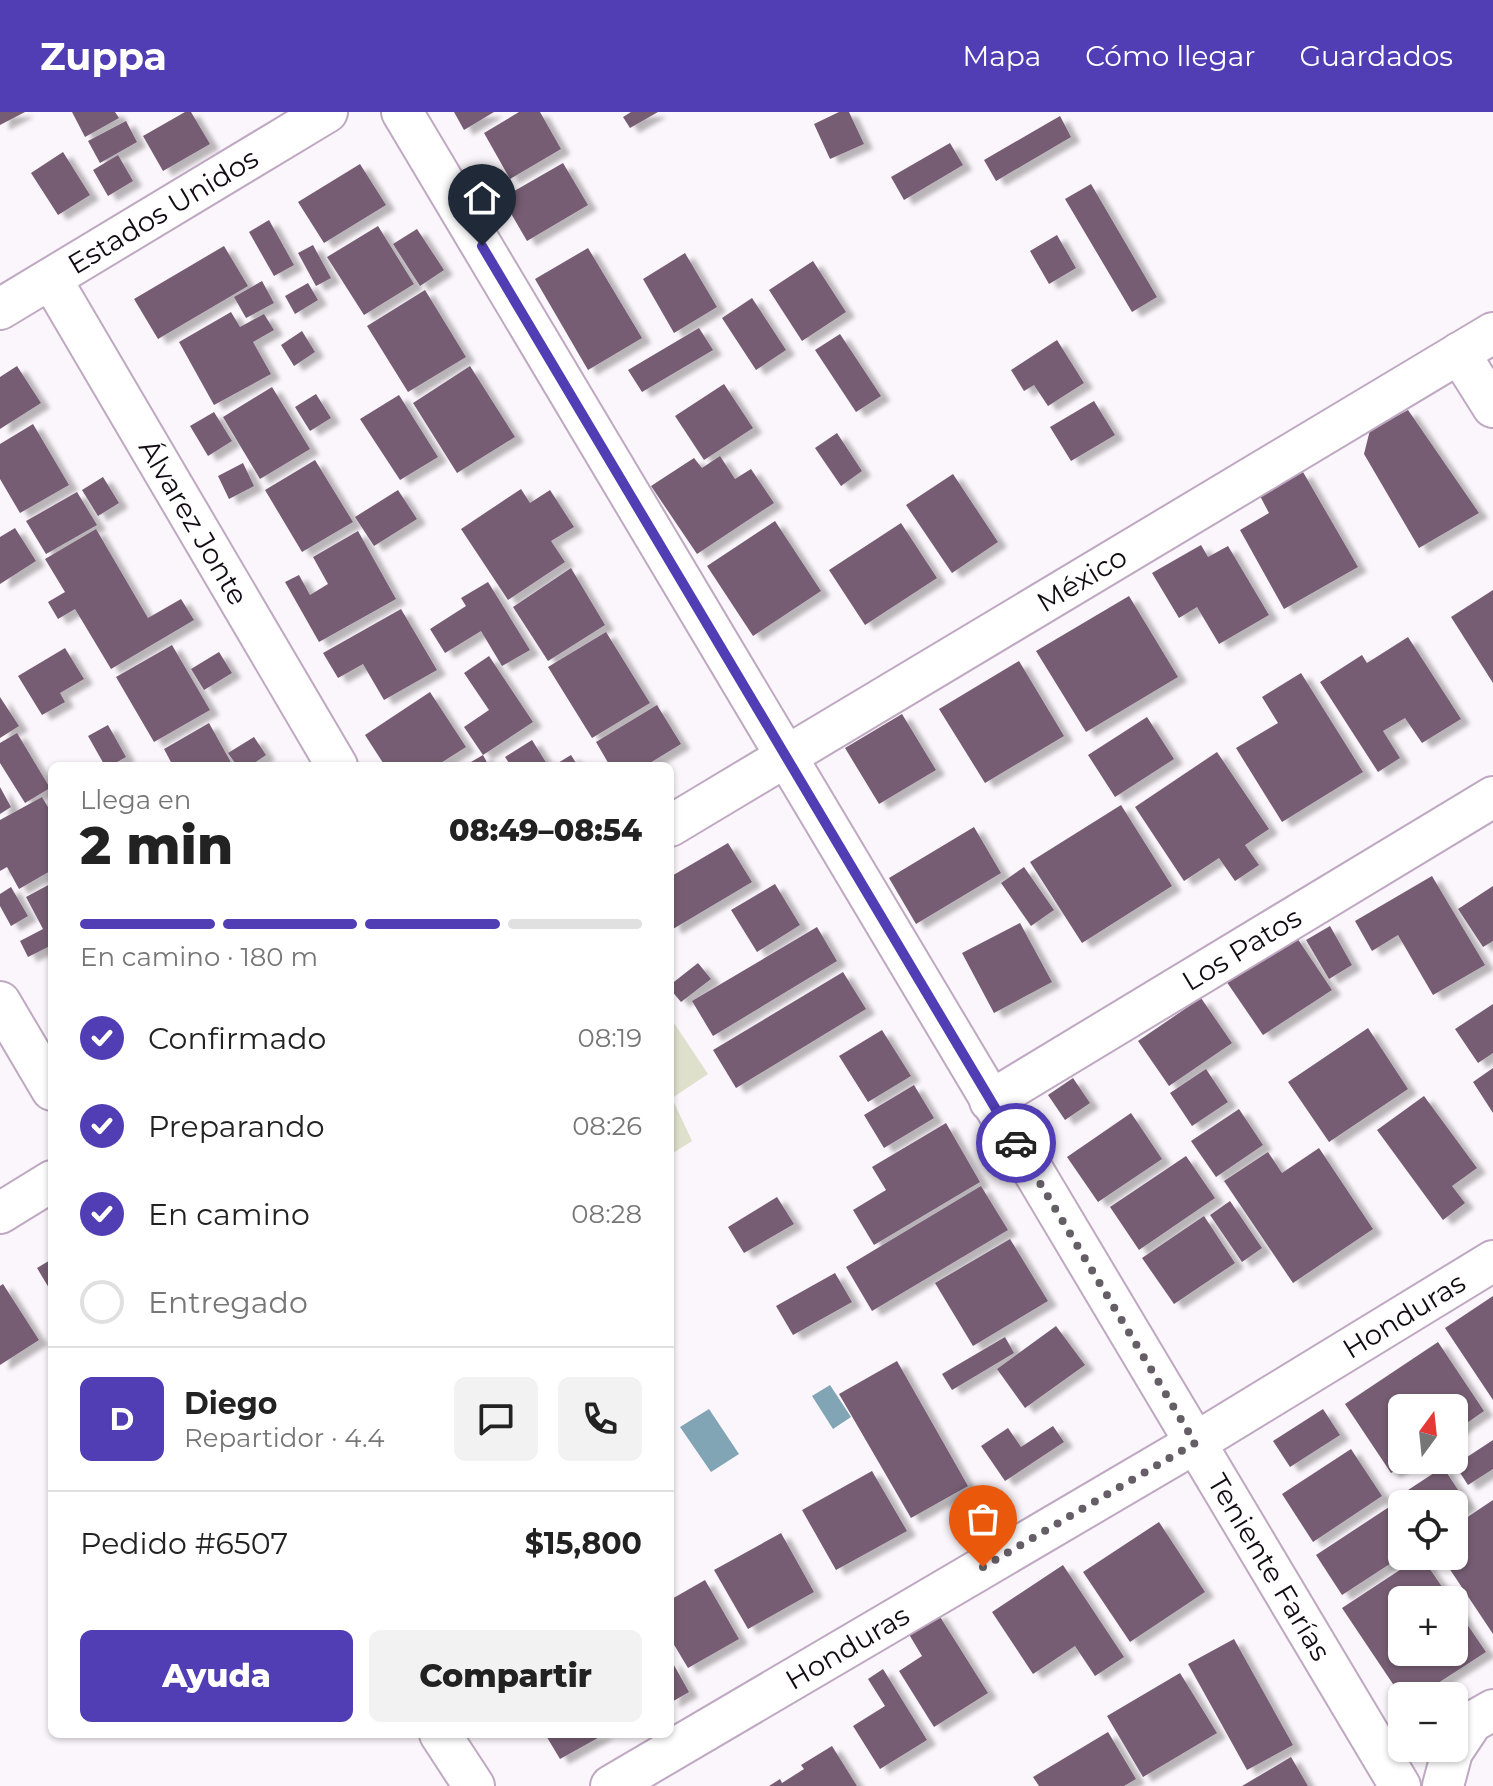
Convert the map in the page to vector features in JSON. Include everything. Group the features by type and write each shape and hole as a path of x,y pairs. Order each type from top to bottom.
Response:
{"street":[{"name":"Estados Unidos","path":"0,309 327,112"},
{"name":"Teniente Farías","path":"402,112 1400,1786"},
{"name":"Álvarez Jonte","path":"51,279 335,762"},
{"name":"México","path":"674,824 1493,333"},
{"path":"1459,353 1493,407"},
{"name":"Los Patos","path":"990,1101 1493,797"},
{"path":"0,1002 48,1083"},
{"path":"0,1213 48,1183"},
{"name":"Honduras","path":"611,1786 1195,1443 1493,1261"},
{"path":"1443,1786 1452,1752 1465,1732 1472,1722 1493,1710"},
{"path":"443,1738 474,1786"}],"green space":[{"path":"674,1023 708,1074 674,1097"},
{"path":"674,1102 692,1141 674,1152"}],"water":[{"path":"830,1385 851,1417 833,1429 812,1396"},
{"path":"709,1409 739,1454 711,1472 680,1427"}],"building":[{"path":"0,112 25,112 0,125"},
{"path":"72,112 115,112 119,118 85,137"},
{"path":"185,112 191,112 210,144 163,171 143,136"},
{"path":"454,112 494,112 464,130"},
{"path":"519,112 540,112 561,149 510,179 484,133"},
{"path":"631,112 658,112 630,128 623,117"},
{"path":"839,112 849,112 864,144 830,159 814,124"},
{"path":"1060,116 1071,137 996,181 984,160"},
{"path":"126,121 137,142 100,163 88,141"},
{"path":"950,143 963,165 904,200 891,177"},
{"path":"63,152 90,195 58,215 31,173"},
{"path":"118,155 133,181 108,196 93,170"},
{"path":"563,163 588,205 527,241 502,198"},
{"path":"360,164 386,205 324,243 298,202"},
{"path":"1091,184 1157,297 1132,312 1065,199"},
{"path":"269,220 294,265 274,276 249,232"},
{"path":"378,226 414,284 364,315 327,257"},
{"path":"417,229 444,270 420,286 393,244"},
{"path":"1057,235 1076,268 1049,284 1030,251"},
{"path":"313,245 331,278 316,286 298,253"},
{"path":"224,246 248,286 158,339 134,299"},
{"path":"588,248 642,338 588,370 535,279"},
{"path":"685,253 717,307 674,333 643,279"},
{"path":"813,261 846,312 802,341 769,290"},
{"path":"262,281 274,303 246,318 234,297"},
{"path":"308,283 318,300 295,314 285,296"},
{"path":"425,290 466,357 408,392 367,326"},
{"path":"752,298 786,350 756,370 722,318"},
{"path":"231,312 240,327 264,314 274,330 253,342 271,374 214,405 179,342"},
{"path":"699,328 713,350 642,392 628,370"},
{"path":"302,331 315,352 294,366 281,345"},
{"path":"840,334 881,396 856,412 815,350"},
{"path":"1057,340 1084,383 1048,406 1034,385 1024,391 1011,370"},
{"path":"17,366 41,403 0,429 0,377"},
{"path":"470,366 515,437 457,473 413,403"},
{"path":"724,384 753,428 704,460 675,416"},
{"path":"272,387 310,449 260,479 223,417"},
{"path":"316,394 331,418 310,431 295,407"},
{"path":"399,395 438,457 400,480 360,419"},
{"path":"1094,401 1115,435 1071,461 1050,427"},
{"path":"1408,410 1479,513 1419,548 1364,454 1370,430"},
{"path":"214,412 232,441 208,456 190,426"},
{"path":"33,424 69,485 20,513 0,479 0,444"},
{"path":"837,433 862,471 841,486 815,448"},
{"path":"720,456 735,479 751,469 774,503 697,554 651,486 694,458 702,468"},
{"path":"315,460 353,522 302,552 265,490"},
{"path":"243,463 254,486 229,499 218,476"},
{"path":"1303,472 1358,567 1284,609 1240,530 1269,513 1260,496"},
{"path":"953,474 998,542 952,573 906,505"},
{"path":"103,477 119,503 98,516 82,490"},
{"path":"521,489 530,503 550,490 574,527 551,541 565,562 508,600 461,529"},
{"path":"398,490 417,519 374,546 355,517"},
{"path":"77,492 97,525 46,554 26,521"},
{"path":"775,521 821,591 753,636 707,566"},
{"path":"901,523 937,578 865,625 829,570"},
{"path":"15,528 36,561 0,584 0,537"},
{"path":"96,529 148,618 181,599 194,620 111,669 75,609 58,619 48,602 65,592 45,559"},
{"path":"358,531 396,599 319,642 285,582 299,575 310,595 328,584 313,557"},
{"path":"1201,545 1208,557 1228,546 1269,615 1219,644 1197,607 1179,618 1152,573"},
{"path":"571,568 605,625 548,661 513,607"},
{"path":"488,582 530,650 502,666 481,631 445,653 430,629 466,606 461,598"},
{"path":"1493,590 1493,683 1451,617"},
{"path":"1129,596 1178,677 1086,732 1036,651"},
{"path":"401,609 437,670 384,700 363,664 338,678 323,653"},
{"path":"606,632 650,703 592,738 548,667"},
{"path":"1408,637 1461,719 1422,743 1405,718 1383,731 1400,758 1378,772 1320,682 1362,655 1367,663"},
{"path":"172,645 210,710 154,742 116,677"},
{"path":"65,648 84,679 60,693 65,702 42,715 18,676"},
{"path":"219,652 232,673 204,690 191,669"},
{"path":"489,656 533,722 483,755 464,727 489,710 464,673"},
{"path":"1019,661 1064,736 985,783 939,709"},
{"path":"1301,673 1363,772 1282,822 1236,748 1278,723 1262,697"},
{"path":"430,692 466,747 442,762 382,762 365,735"},
{"path":"0,697 19,726 0,738"},
{"path":"657,705 681,744 652,762 608,762 596,742"},
{"path":"902,714 936,770 879,804 845,748"},
{"path":"1147,717 1174,759 1115,797 1088,755"},
{"path":"209,723 231,762 171,762 164,749"},
{"path":"108,725 126,757 117,762 103,762 88,736"},
{"path":"17,733 48,789 25,803 0,763 0,743"},
{"path":"254,737 266,755 256,762 234,762 228,753"},
{"path":"532,740 546,762 508,762 505,757"},
{"path":"1217,752 1269,829 1245,845 1259,865 1235,881 1219,858 1184,881 1135,807"},
{"path":"483,755 487,762 471,762"},
{"path":"571,755 575,762 560,762"},
{"path":"0,787 11,807 0,814"},
{"path":"42,797 48,807 48,872 19,889 7,867 0,871 0,820"},
{"path":"1121,805 1172,886 1082,943 1030,862"},
{"path":"974,827 1001,873 916,924 889,878"},
{"path":"728,843 752,882 674,928 674,875"},
{"path":"1024,867 1054,910 1031,926 1001,883"},
{"path":"1432,876 1485,965 1433,995 1398,935 1372,951 1355,921"},
{"path":"775,884 800,925 757,952 731,910"},
{"path":"48,885 48,947 28,957 20,941 43,929 26,897"},
{"path":"1493,886 1493,941 1483,947 1458,909"},
{"path":"11,887 28,916 11,926 0,906 0,894"},
{"path":"1020,923 1052,982 994,1013 962,953"},
{"path":"1330,926 1352,965 1329,979 1306,940"},
{"path":"817,927 837,961 713,1036 692,1001"},
{"path":"1295,935 1332,990 1263,1035 1226,981"},
{"path":"698,963 711,979 681,1002 674,994 674,982"},
{"path":"843,972 866,1009 736,1088 713,1050"},
{"path":"1201,998 1232,1043 1169,1086 1138,1041"},
{"path":"1493,1004 1493,1053 1478,1063 1455,1029"},
{"path":"1368,1028 1408,1089 1329,1142 1288,1082"},
{"path":"882,1030 911,1076 868,1102 839,1056"},
{"path":"1493,1068 1493,1113 1473,1082"},
{"path":"1206,1069 1228,1102 1192,1126 1170,1093"},
{"path":"1073,1078 1090,1103 1065,1120 1048,1095"},
{"path":"914,1085 934,1118 884,1148 864,1115"},
{"path":"1424,1096 1477,1168 1452,1186 1465,1203 1443,1220 1377,1130"},
{"path":"1239,1109 1263,1145 1216,1177 1191,1141"},
{"path":"1131,1113 1162,1159 1098,1202 1067,1157"},
{"path":"946,1123 980,1182 874,1245 853,1210 886,1190 872,1167"},
{"path":"1319,1148 1373,1229 1293,1283 1224,1181 1268,1152 1282,1173"},
{"path":"1186,1156 1215,1198 1139,1250 1110,1207"},
{"path":"981,1186 1008,1230 872,1311 846,1267"},
{"path":"777,1197 794,1224 744,1253 728,1227"},
{"path":"1230,1201 1262,1248 1242,1262 1210,1215"},
{"path":"1204,1216 1235,1263 1174,1304 1142,1258"},
{"path":"1010,1239 1048,1301 973,1346 935,1283"},
{"path":"48,1261 48,1286 37,1268"},
{"path":"835,1273 852,1302 793,1335 776,1306"},
{"path":"3,1284 39,1340 0,1365 0,1286"},
{"path":"1493,1296 1493,1400 1445,1328"},
{"path":"1056,1326 1085,1365 1025,1408 997,1369"},
{"path":"1005,1337 1014,1353 952,1390 942,1374"},
{"path":"1438,1342 1484,1411 1468,1422 1468,1394 1388,1394 1388,1468 1345,1404"},
{"path":"897,1361 968,1486 911,1518 839,1394"},
{"path":"1323,1409 1340,1435 1290,1467 1273,1441"},
{"path":"1053,1426 1064,1442 1005,1481 981,1446 1008,1428 1021,1447"},
{"path":"1493,1440 1493,1469 1468,1485 1461,1474 1468,1474 1468,1456"},
{"path":"1351,1449 1382,1496 1313,1542 1282,1494"},
{"path":"872,1471 907,1531 836,1570 802,1510"},
{"path":"1432,1474 1448,1474 1458,1490 1408,1490"},
{"path":"1493,1500 1493,1634 1468,1596 1468,1586 1461,1586 1450,1570 1468,1570 1468,1517"},
{"path":"1388,1508 1388,1565 1342,1595 1316,1555"},
{"path":"1159,1522 1205,1592 1130,1642 1083,1572"},
{"path":"781,1533 814,1592 748,1629 714,1570"},
{"path":"1063,1565 1124,1657 1095,1676 1075,1646 1033,1674 992,1612"},
{"path":"1400,1570 1431,1570 1441,1586 1388,1586 1388,1666 1464,1666 1440,1682 1392,1682 1342,1608"},
{"path":"705,1580 739,1639 688,1668 674,1645 674,1598"},
{"path":"937,1612 988,1693 934,1727 899,1671 922,1656 907,1631"},
{"path":"1468,1626 1486,1652 1468,1664"},
{"path":"1234,1639 1293,1745 1247,1770 1188,1664"},
{"path":"674,1665 689,1692 674,1701"},
{"path":"883,1669 927,1740 880,1769 853,1726 885,1706 868,1679"},
{"path":"1180,1673 1217,1733 1143,1777 1107,1716"},
{"path":"1108,1732 1136,1779 1124,1786 1039,1786 1033,1777"},
{"path":"547,1738 598,1738 560,1759"},
{"path":"832,1746 857,1786 769,1786 780,1779 782,1783 804,1769 801,1765"},
{"path":"1291,1757 1308,1786 1242,1786"}],"way so far":[{"path":"983,1567 1195,1443 1016,1143"}],"route":[{"path":"482,246 1016,1143"}]}
